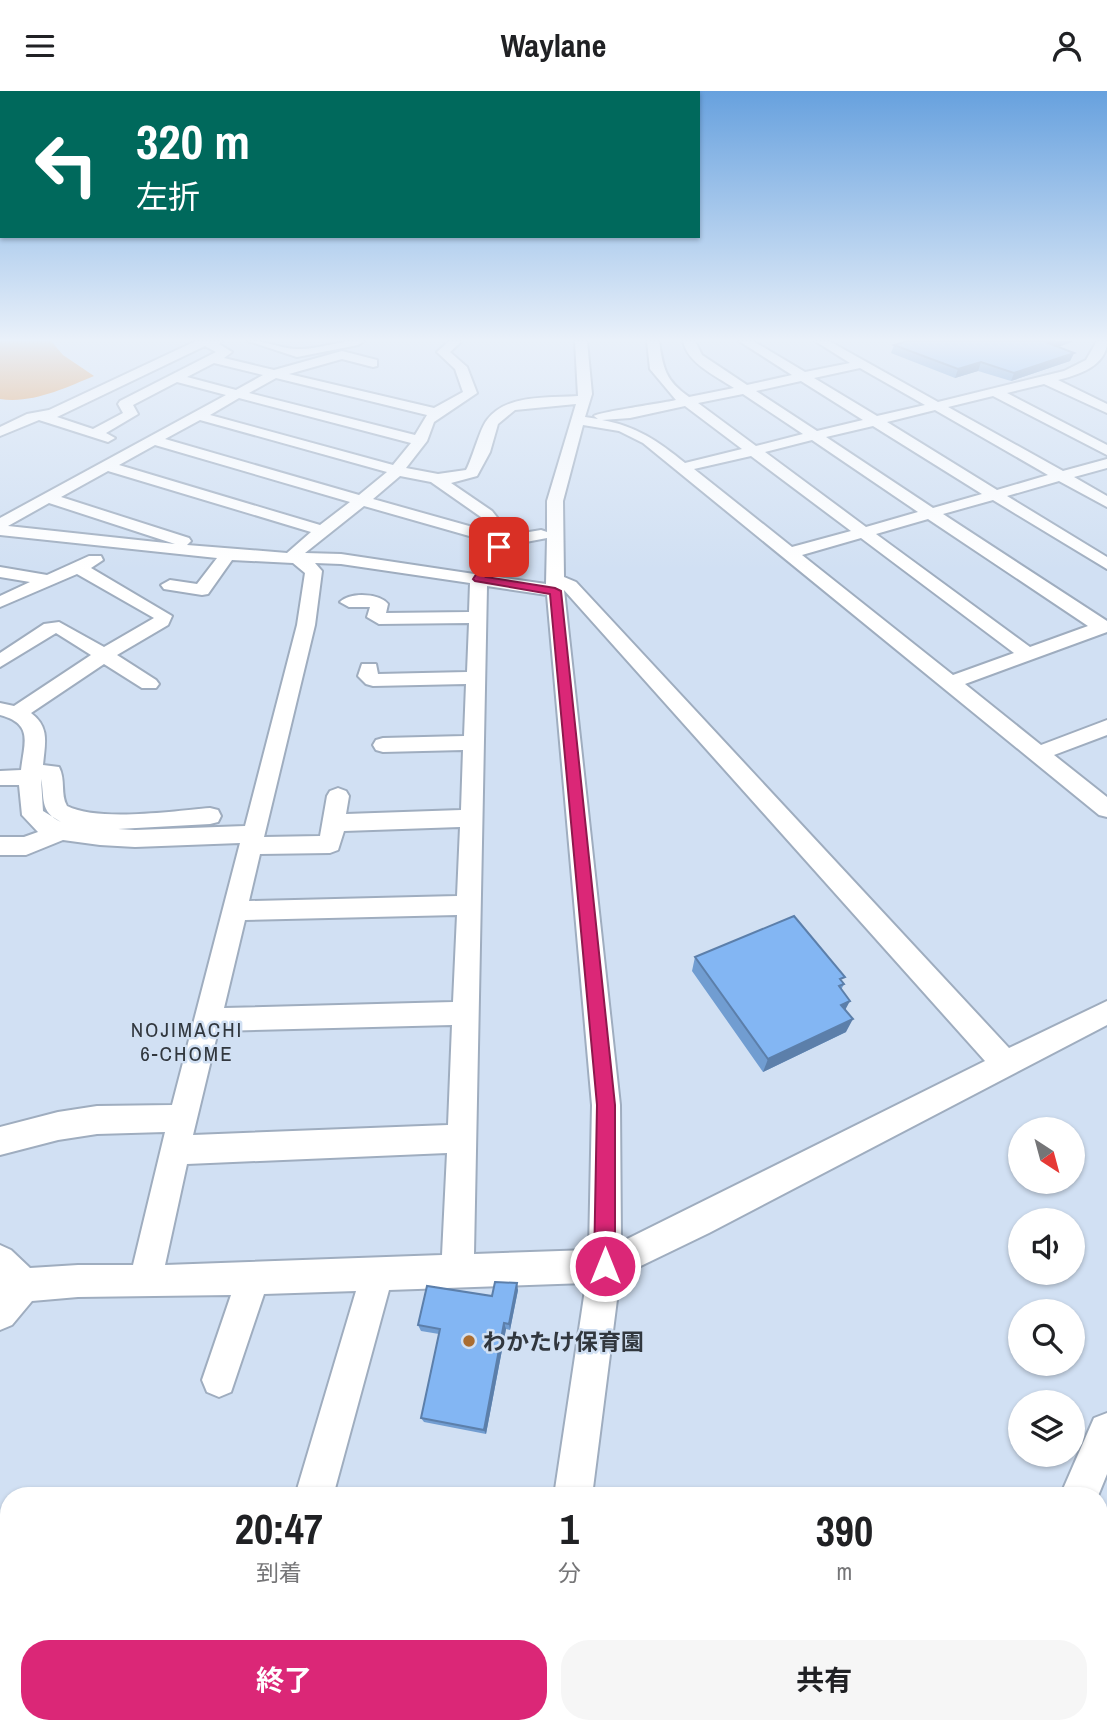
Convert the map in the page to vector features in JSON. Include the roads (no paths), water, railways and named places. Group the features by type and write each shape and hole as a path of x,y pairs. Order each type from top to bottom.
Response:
{"street":[{"path":"0,432 39,418"},
{"path":"43,418 94,434 145,444 363,500 504,541 541,535"},
{"path":"94,434 124,418"},
{"path":"0,524 197,418"},
{"path":"206,418 435,478 472,473"},
{"path":"330,418 419,441"},
{"path":"145,1282 174,1150 306,625 314,571 298,559 295,553 397,470 419,441 431,418"},
{"path":"473,505 472,473 483,452 492,422 497,418"},
{"path":"574,1487 605,1266 606,1105 556,586 555,501 580,418"},
{"path":"597,418 634,432 682,468 1107,809"},
{"path":"708,418 1029,655"},
{"path":"789,418 1105,627"},
{"path":"870,418 1107,564"},
{"path":"682,468 889,418"},
{"path":"956,418 1107,502"},
{"path":"1044,418 1107,451"},
{"path":"787,554 1107,463"},
{"path":"106,466 324,531"},
{"path":"435,478 493,518 504,534 504,541 479,579 458,1270"},
{"path":"48,498 183,540 186,550"},
{"path":"0,530 228,554 341,559 479,579 570,586 1005,1063"},
{"path":"2,599 80,569 114,543"},
{"path":"170,585 202,590 228,554"},
{"path":"8,711 162,621 163,616 80,569"},
{"path":"0,572 48,580"},
{"path":"349,602 375,601 379,604 376,617 379,619 479,617"},
{"path":"0,661 50,628 59,627 149,684"},
{"path":"949,683 1105,627"},
{"path":"369,668 368,676 373,680 477,678"},
{"path":"8,711 32,724 36,734 31,812 39,824 57,832 95,838 330,844 338,796"},
{"path":"1037,754 1107,727"},
{"path":"383,745 475,743"},
{"path":"0,778 51,772 55,778 52,801 58,812 73,819 105,821 210,816"},
{"path":"333,823 472,818"},
{"path":"2,851 26,846 57,832"},
{"path":"235,911 469,905"},
{"path":"0,1313 24,1285 78,1281 253,1279 605,1266 1107,1011"},
{"path":"208,1020 465,1013"},
{"path":"0,1141 58,1126 97,1120 183,1118"},
{"path":"174,1150 461,1138"},
{"path":"0,1261 24,1285"},
{"path":"317,1487 377,1273"},
{"path":"219,1380 253,1279"},
{"path":"0,1329 24,1285"},
{"path":"1083,1487 1107,1431"}],"place":[{"name":"わかたけ保育園","path":"469,1341"}],"district":[{"name":"NOJIMACHI 6-CHOME","path":"187,1041"}]}
